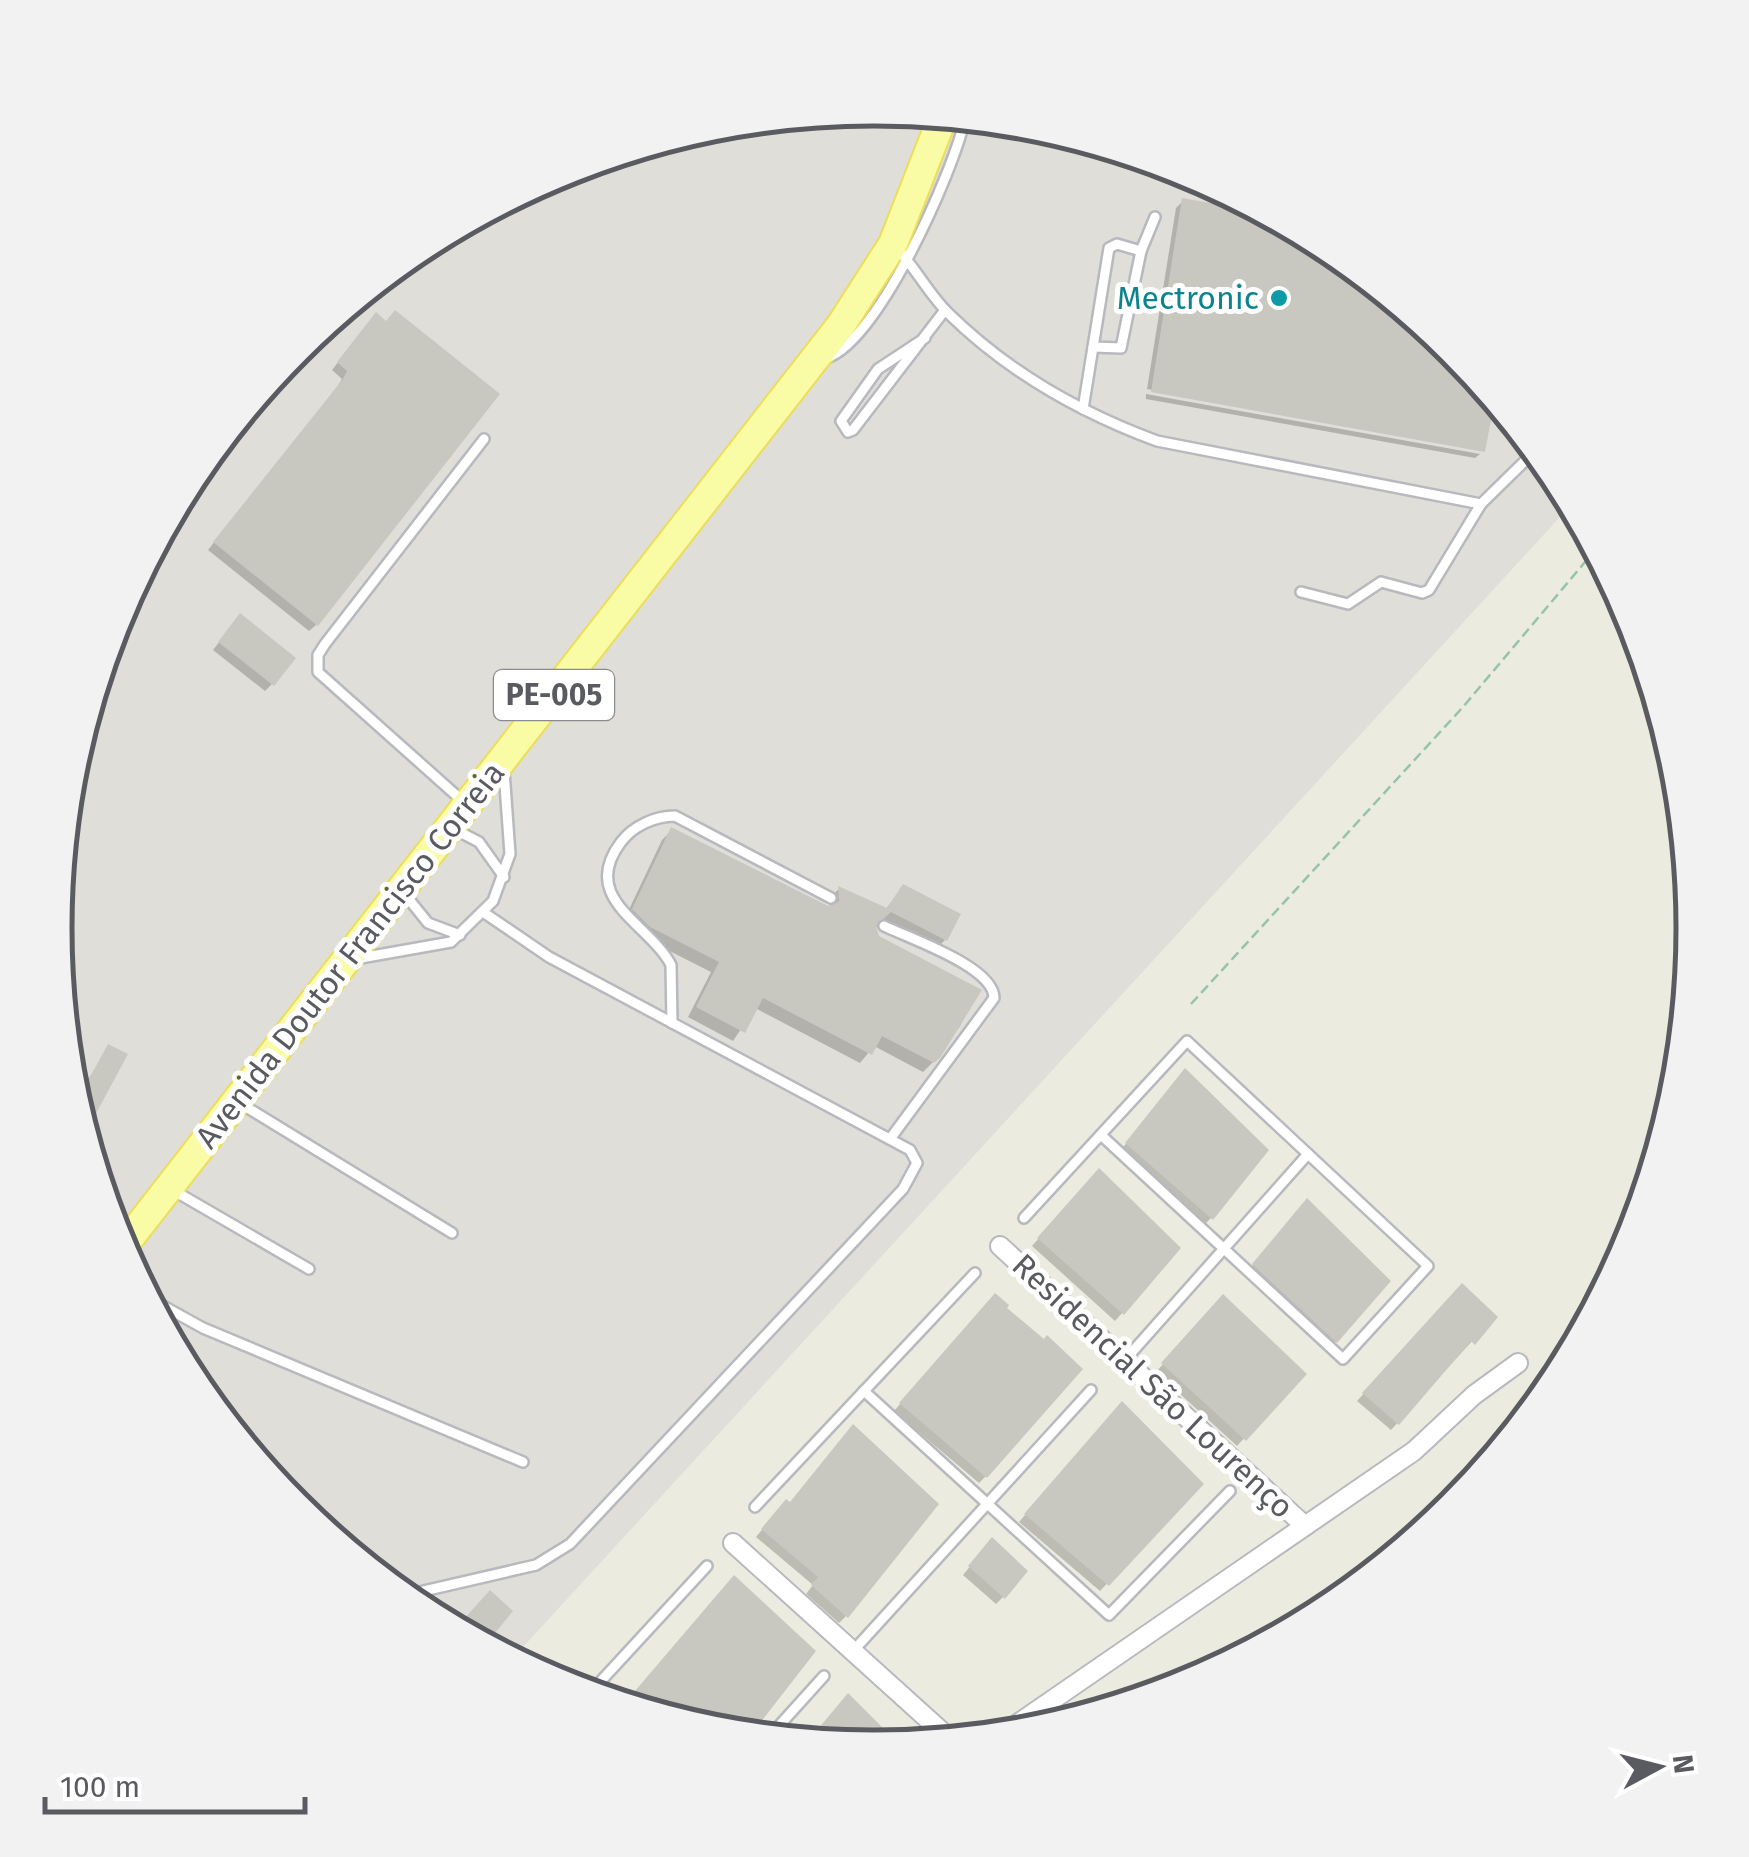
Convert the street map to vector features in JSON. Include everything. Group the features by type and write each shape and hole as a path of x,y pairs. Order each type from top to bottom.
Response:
{"main road":[{"name":"Avenida Doutor Francisco Correia","path":"133,1233 900,251 939,129"}],"street":[{"name":"Residencial São Lourenço","path":"1000,1246 1306,1526"},
{"name":"Residencial São Lourenço","path":"1030,1715 1414,1451 1474,1395 1518,1363"},
{"path":"733,1543 937,1728"}],"lane":[{"path":"961,131 950,173 900,251 945,310 1026,379 1112,425 1200,453 1481,504"},
{"path":"1094,347 1121,348 1141,251 1154,217"},
{"path":"1083,410 1109,248 1117,244 1141,251"},
{"path":"925,338 878,368 843,418 848,432 853,430 925,338 945,310"},
{"path":"484,439 325,644 317,663 318,672 458,817 504,877"},
{"path":"1302,592 1348,604 1381,582 1422,593 1429,590 1481,504 1523,458"},
{"path":"347,960 451,942 483,912 504,877 510,854 503,760"},
{"path":"672,1023 671,965 615,904 608,878 610,856 626,835 641,825 675,816 831,898"},
{"path":"402,890 428,922 461,935"},
{"path":"424,1591 536,1566 570,1544 903,1189 916,1156 549,957 483,912"},
{"path":"884,926 980,973 994,990 994,998 890,1139"},
{"path":"1024,1218 1187,1041 1428,1266 1343,1360 1101,1135"},
{"path":"236,1101 452,1233"},
{"path":"1125,1360 1308,1154"},
{"path":"168,1188 308,1269"},
{"path":"755,1507 975,1273"},
{"path":"169,1309 203,1328 523,1462"},
{"path":"853,1651 1091,1390"},
{"path":"864,1391 1109,1615 1230,1491"},
{"path":"600,1682 707,1566"},
{"path":"780,1725 824,1676"}],"path":[{"path":"1192,1004 1463,707 1587,560"}],"shaded area":[{"path":"874,126 927,128 979,133 1082,154 1132,169 1229,209 1276,234 1363,292 1442,361 1477,400 1511,440 1561,516 521,1649 473,1623 386,1565 307,1496 238,1417 180,1330 155,1283 115,1186 88,1085 79,1033 72,929 74,876 79,824 100,721 115,671 155,574 180,527 238,440 307,361 346,326 386,292 474,234 520,209 617,169 718,142 770,133"}],"building":[{"name":"Mectronic","path":"1182,198 1229,209 1276,234 1363,292 1442,361 1492,417 1485,452 1151,392"},
{"path":"395,310 500,394 318,626 213,542 343,379 347,371 337,362 376,312 386,321"},
{"path":"240,613 296,658 274,686 218,642"},
{"path":"671,827 828,906 839,901 838,886 887,908 903,884 961,914 947,941 891,912 876,926 879,936 982,990 940,1058 934,1063 882,1036 872,1055 763,998 745,1033 696,1007 719,962 650,927 632,909"},
{"path":"108,1044 128,1054 95,1115 88,1081"},
{"path":"1185,1068 1269,1150 1213,1220 1125,1143"},
{"path":"1099,1168 1181,1248 1124,1315 1037,1238"},
{"path":"1307,1198 1391,1281 1337,1343 1252,1264"},
{"path":"1462,1283 1498,1317 1475,1345 1471,1341 1399,1425 1362,1393"},
{"path":"995,1293 1009,1305 1007,1308 1044,1339 1047,1335 1083,1369 987,1478 899,1403"},
{"path":"1223,1294 1307,1374 1246,1441 1161,1363"},
{"path":"1122,1401 1204,1484 1109,1586 1024,1514"},
{"path":"853,1424 939,1504 848,1618 811,1585 818,1577 761,1529 786,1499 790,1502"},
{"path":"992,1537 1028,1571 1005,1599 968,1566"},
{"path":"734,1575 816,1651 761,1722 633,1693"},
{"path":"490,1590 513,1611 494,1634 465,1618"},
{"path":"848,1693 883,1728 874,1730 818,1729"}],"place":[{"name":"Mectronic","path":"1279,298"}]}
